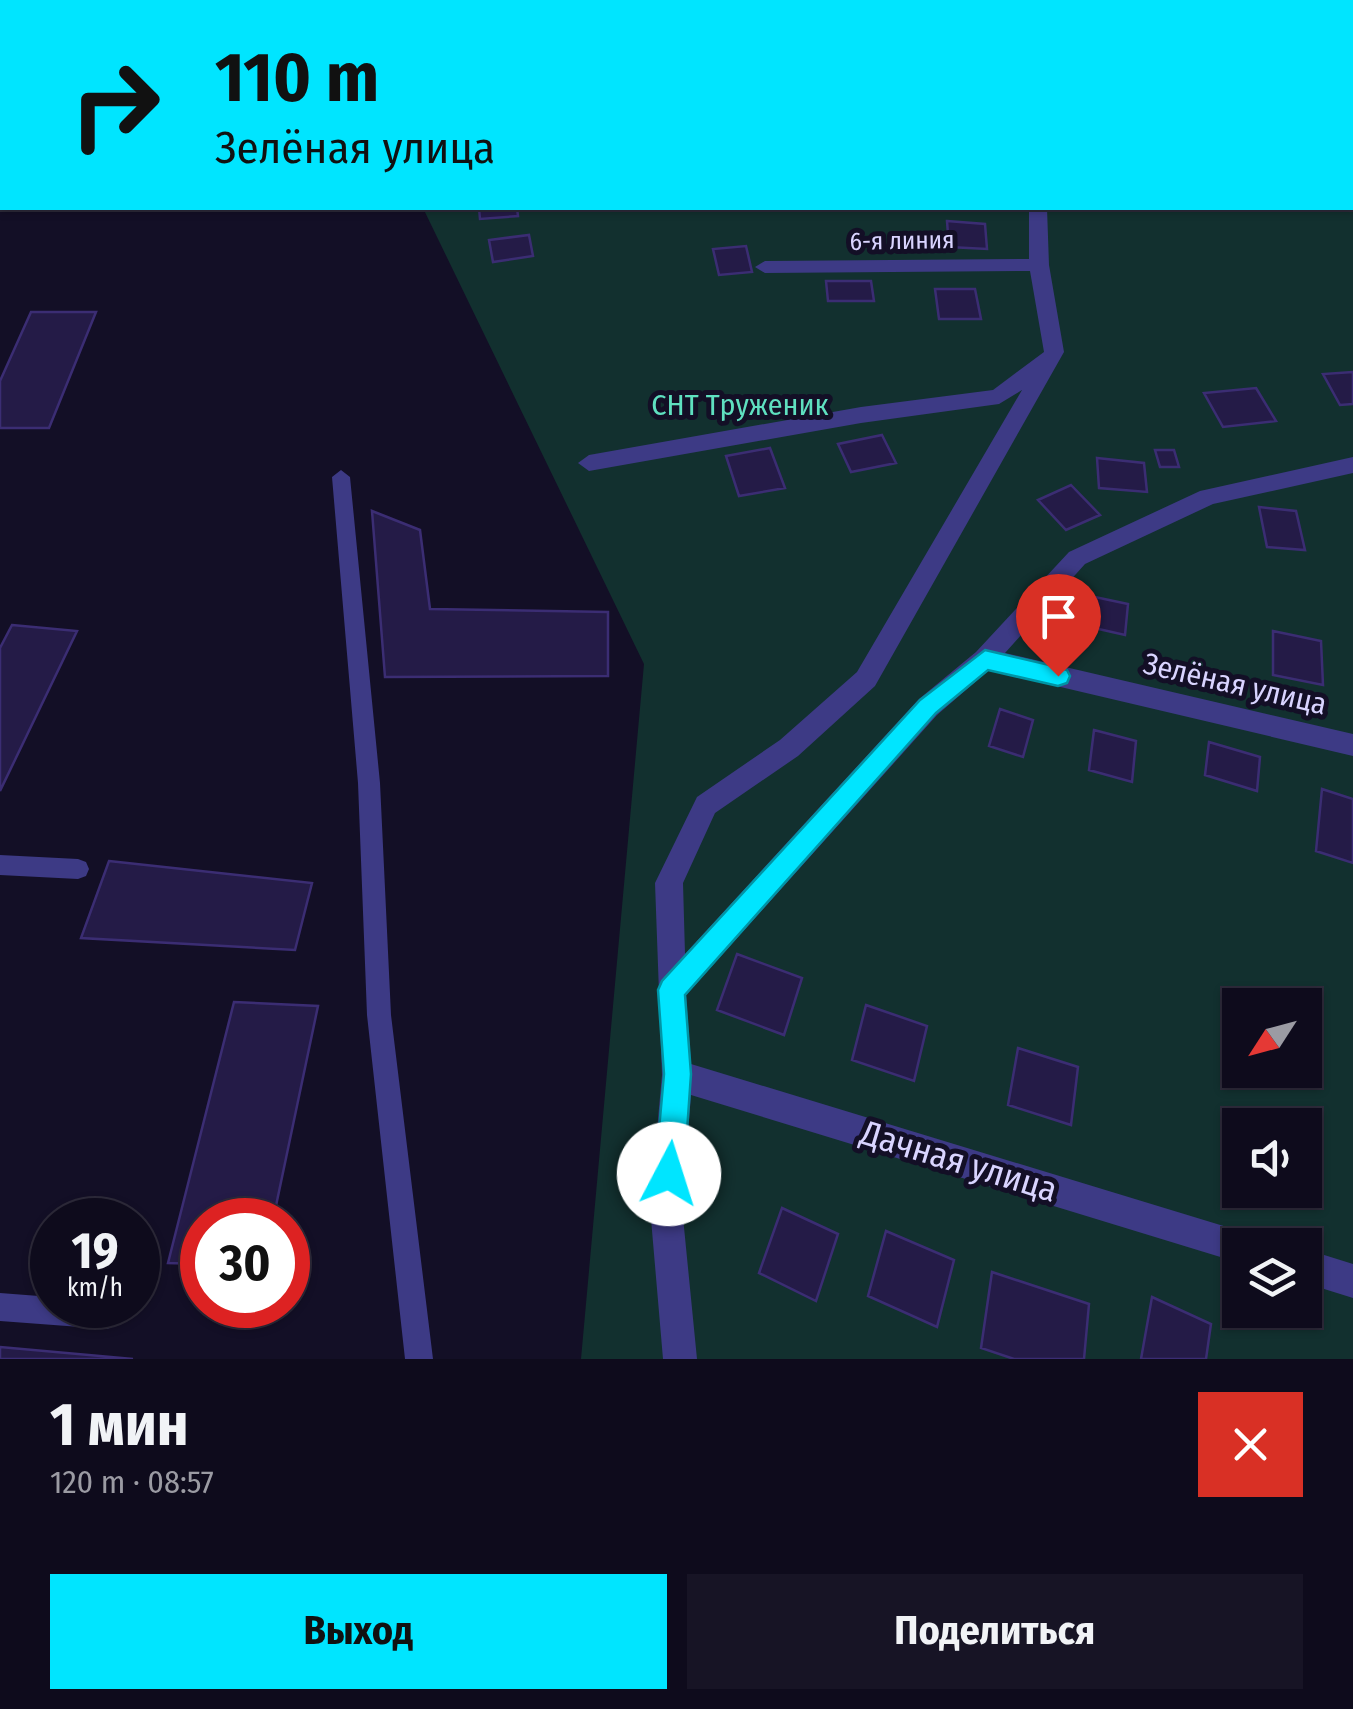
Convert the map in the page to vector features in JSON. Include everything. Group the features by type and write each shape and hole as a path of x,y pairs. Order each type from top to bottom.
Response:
{"street":[{"path":"680,1359 666,1207 678,1074 671,990 669,883 706,806 789,748 866,678 1054,352 1040,265 1038,210"},
{"name":"6-я линия","path":"765,267 1040,265"},
{"path":"588,464 860,415 999,397 1054,352"},
{"path":"671,990 928,706 985,660 1077,558 1208,497 1353,465"},
{"name":"Зелёная улица","path":"985,660 1353,745"},
{"name":"Дачная улица","path":"678,1074 1222,1240"},
{"path":"1322,1271 1353,1281"}],"lane":[{"path":"341,476 370,783 378,1014 419,1359"},
{"path":"0,865 78,869"},
{"path":"0,1307 30,1309"}],"green space":[{"name":"СНТ Труженик","path":"424,210 1353,210 1353,1359 581,1359 644,664"}],"building":[{"path":"479,210 517,210 518,216 480,219"},
{"path":"947,221 985,224 987,249 949,247"},
{"path":"529,235 533,256 493,262 489,240"},
{"path":"746,246 752,272 719,275 713,249"},
{"path":"826,281 871,281 874,301 828,301"},
{"path":"935,289 975,289 981,319 939,319"},
{"path":"31,312 96,312 49,428 0,428 0,381"},
{"path":"1353,372 1353,404 1340,405 1323,374"},
{"path":"1256,388 1276,421 1223,427 1204,393"},
{"path":"882,435 896,463 851,472 838,444"},
{"path":"770,448 785,488 739,496 726,456"},
{"path":"1155,450 1174,450 1179,467 1160,467"},
{"path":"1097,458 1144,463 1147,492 1099,488"},
{"path":"1071,485 1100,515 1066,530 1038,500"},
{"path":"1259,507 1296,511 1305,550 1267,547"},
{"path":"372,511 420,530 430,609 608,612 608,676 385,677"},
{"path":"1076,593 1128,604 1125,635 1072,623"},
{"path":"12,625 77,631 0,791 0,648"},
{"path":"1273,631 1321,641 1323,685 1273,675"},
{"path":"1000,709 1033,720 1023,757 989,746"},
{"path":"1094,730 1136,741 1132,782 1089,770"},
{"path":"1209,742 1260,757 1257,791 1205,775"},
{"path":"1322,789 1353,799 1353,863 1316,851"},
{"path":"109,861 312,883 295,950 81,938"},
{"path":"737,954 802,978 784,1035 717,1010"},
{"path":"234,1002 318,1006 278,1198 184,1198"},
{"path":"866,1005 927,1026 914,1081 852,1060"},
{"path":"1018,1048 1078,1067 1071,1125 1008,1105"},
{"path":"782,1208 838,1234 816,1301 759,1273"},
{"path":"180,1216 180,1263 168,1263"},
{"path":"886,1231 954,1260 937,1327 868,1296"},
{"path":"992,1272 1089,1304 1084,1359 1014,1359 981,1348"},
{"path":"1152,1297 1211,1324 1206,1359 1141,1359"},
{"path":"0,1347 133,1359 0,1359"}],"route":[{"path":"669,1174 678,1074 671,990 928,706 985,660 1058,676"}]}
